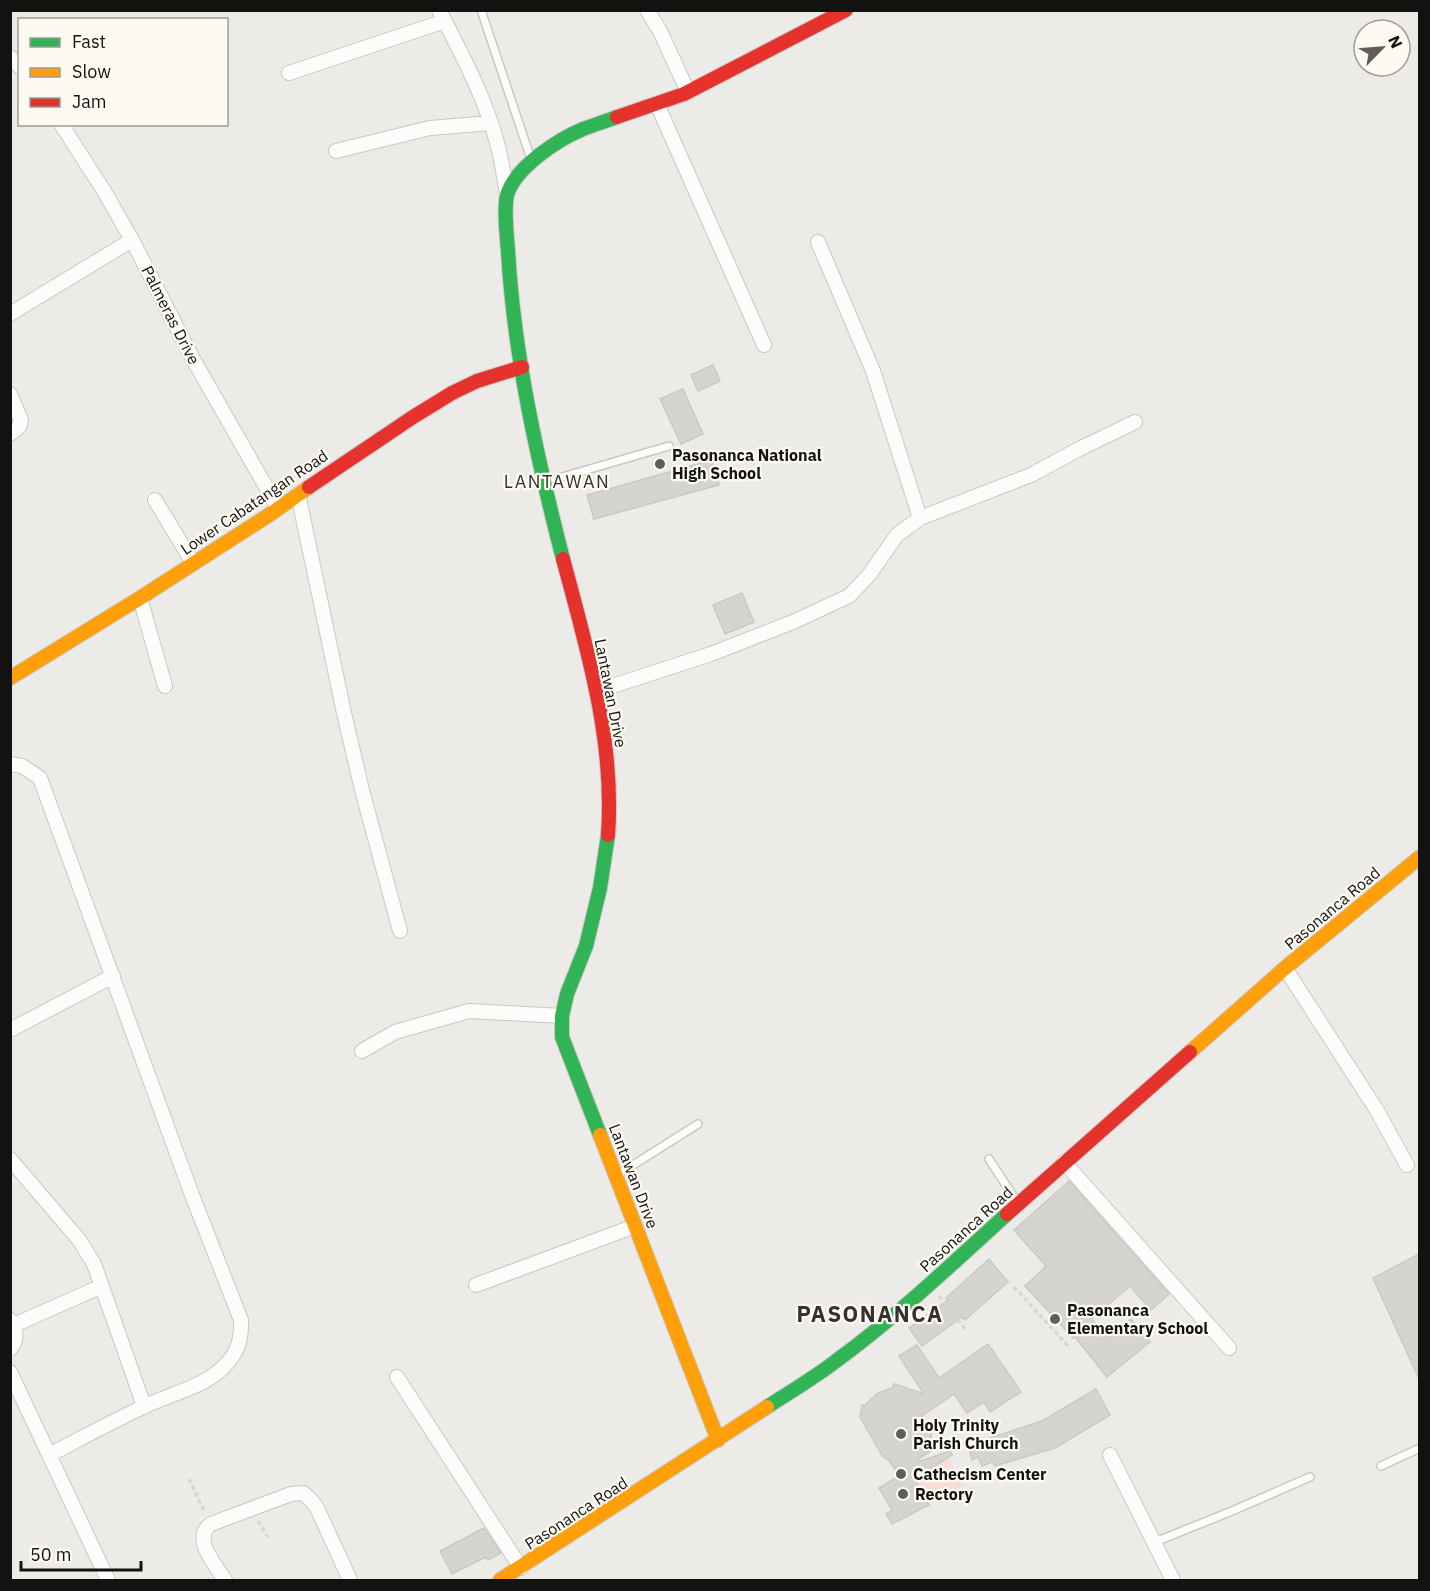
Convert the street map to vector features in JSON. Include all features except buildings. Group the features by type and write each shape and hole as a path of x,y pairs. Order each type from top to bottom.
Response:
{"street":[{"path":"647,10 660,30 688,92"},
{"path":"507,194 517,176 547,149 581,130 688,92 846,10"},
{"path":"289,73 442,16"},
{"name":"Lantawan Drive","path":"442,16 475,83 498,145 507,194 506,223 510,286 531,426 543,482 597,691 605,735 610,808 607,848 586,946 567,994 562,1016 562,1037 718,1440"},
{"path":"657,104 764,345"},
{"path":"336,151 430,128 490,123"},
{"name":"Palmeras Drive","path":"62,126 132,240 193,359 278,508"},
{"path":"10,314 132,240"},
{"path":"818,242 873,371 920,518"},
{"name":"Lower Cabatangan Road","path":"10,678 140,598 452,393 477,381 522,367"},
{"path":"10,394 21,420 19,427 10,434"},
{"path":"597,691 720,650 793,622 849,596 869,575 897,535 920,518 1031,475 1135,422"},
{"path":"298,494 341,702 400,931"},
{"path":"155,500 193,563"},
{"path":"140,598 165,686"},
{"path":"10,764 22,765 40,778 192,1195 241,1320 242,1336 236,1353 218,1372 195,1385 144,1406 49,1455"},
{"name":"Pasonanca Road","path":"500,1581 718,1440 861,1342 930,1284 1064,1162 1285,968 1419,857"},
{"path":"1285,968 1376,1109 1407,1165"},
{"path":"10,1030 113,976"},
{"path":"362,1051 395,1032 469,1011 562,1016"},
{"path":"10,1159 80,1241 94,1264 144,1406"},
{"path":"1064,1162 1229,1348"},
{"path":"476,1285 635,1226"},
{"path":"10,1350 16,1339 12,1323 102,1286"},
{"path":"10,1372 108,1581"},
{"path":"397,1377 522,1568"},
{"path":"1110,1455 1173,1581"},
{"path":"225,1581 204,1544 202,1534 206,1527 291,1494 303,1493 317,1508 350,1581"}],"lane":[{"path":"481,10 532,162"},
{"path":"543,482 669,446"},
{"path":"617,1175 698,1124"},
{"path":"989,1159 1018,1204"},
{"path":"1381,1466 1419,1448"},
{"path":"1155,1542 1310,1477"}],"path":[{"path":"1014,1287 1070,1348"},
{"path":"939,1295 966,1330"},
{"path":"189,1479 211,1524"}],"shaded area":[{"path":"948,1458 964,1486 929,1504 918,1484 943,1469 940,1464"}],"traffic: fast":[{"path":"563,559 544,483 521,368 511,290 506,205 508,192 513,182 529,164 550,147 583,129 617,117"},
{"path":"600,1135 562,1037 562,1016 567,994 586,946 600,888 608,835"},
{"path":"767,1407 828,1367 880,1327 1007,1214"}],"traffic: slow":[{"path":"10,678 140,598 309,487"},
{"path":"1190,1052 1285,968 1420,857"},
{"path":"600,1135 718,1440"},
{"path":"500,1580 767,1407"}],"traffic: jam":[{"path":"617,117 684,94 846,10"},
{"path":"309,487 452,393 477,381 522,367"},
{"path":"563,559 590,661 603,730 609,800 608,835"},
{"path":"1007,1214 1190,1052"}],"place":[{"name":"Pasonanca National High School","path":"660,464"},
{"name":"Pasonanca Elementary School","path":"1055,1319"},
{"name":"Holy Trinity Parish Church","path":"901,1434"},
{"name":"Cathecism Center","path":"901,1474"},
{"name":"Rectory","path":"903,1494"}],"district":[{"name":"LANTAWAN","path":"557,482"},
{"name":"PASONANCA","path":"870,1314"}]}
